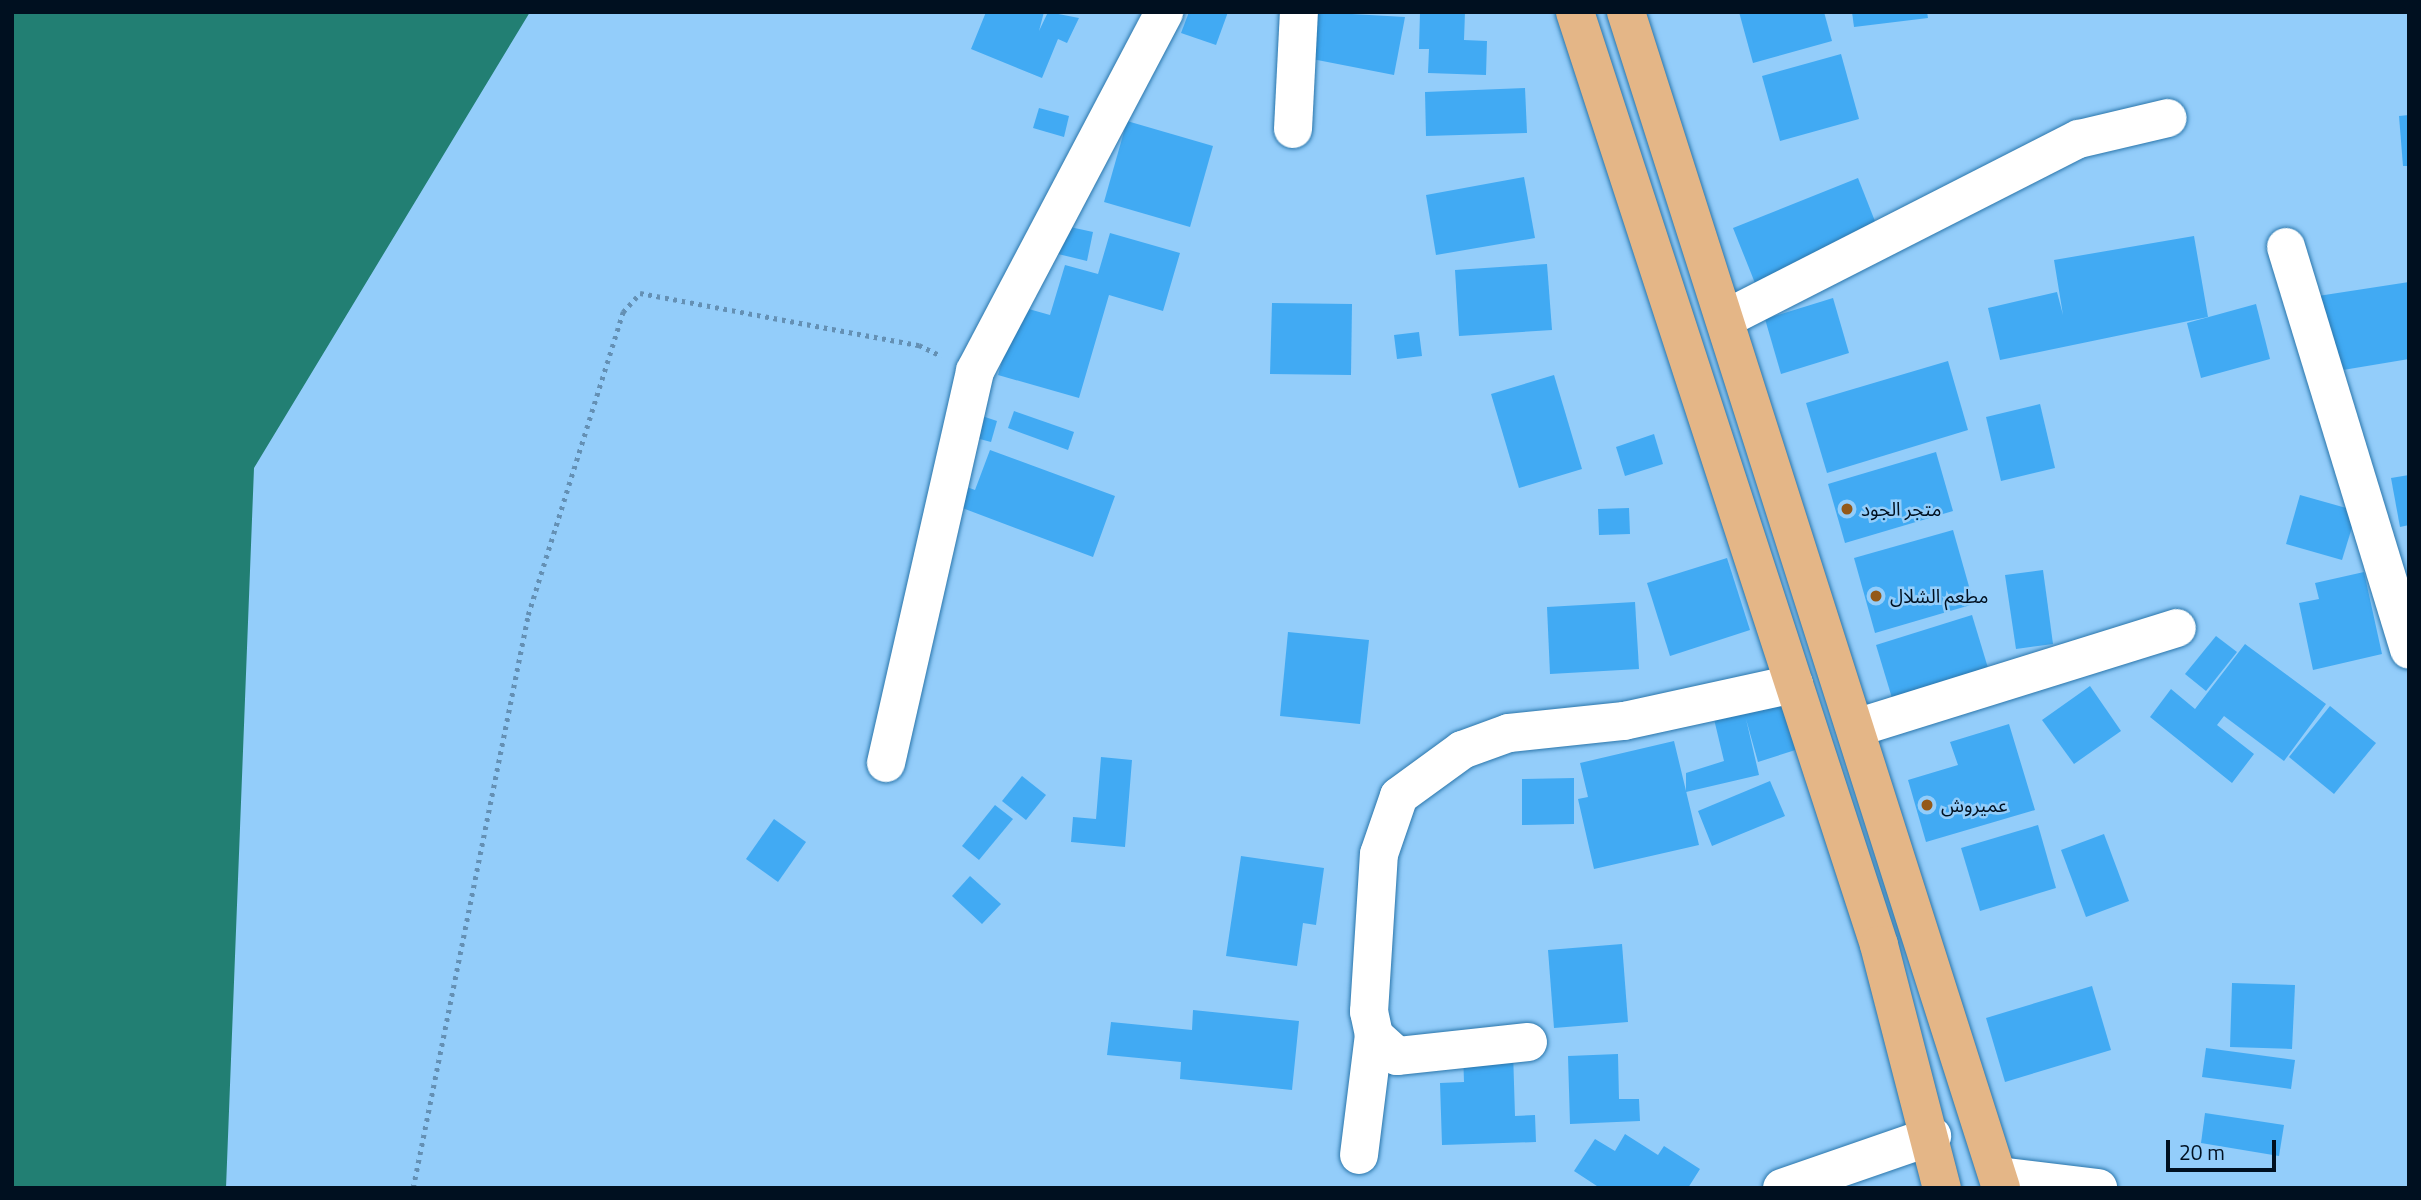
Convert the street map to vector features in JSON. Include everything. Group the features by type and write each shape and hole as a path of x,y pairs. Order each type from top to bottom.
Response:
{"main road":[{"path":"1575,12 1879,945 1932,1136 1942,1188"},
{"path":"1626,12 2000,1182"}],"street":[{"path":"886,763 975,371 1164,12"},
{"path":"1293,129 1299,12"},
{"path":"1725,319 2079,139 2168,118"},
{"path":"2286,247 2409,650"},
{"path":"1856,728 2177,628"},
{"path":"1359,1156 1374,1035 1369,1012 1379,854 1399,796 1421,776 1462,750 1509,733 1624,721 1794,684"},
{"path":"1374,1035 1398,1056 1528,1042"},
{"path":"1782,1188 1932,1136"},
{"path":"2000,1182 2098,1188"}],"path":[{"path":"412,1188 528,615 623,312 640,293 919,345 975,371"}],"shaded area":[{"path":"12,12 530,12 254,468 226,1188 12,1188"}],"building":[{"path":"986,12 1044,12 1039,31 1048,12 1079,18 1067,43 1058,39 1042,78 971,49"},
{"path":"1189,12 1228,12 1216,45 1181,33"},
{"path":"1316,12 1405,17 1394,75 1307,58"},
{"path":"1420,12 1465,12 1464,40 1487,41 1486,75 1428,73 1429,49 1419,49"},
{"path":"1739,12 1824,12 1832,41 1753,63"},
{"path":"1852,12 1927,12 1928,18 1854,27"},
{"path":"1841,54 1859,119 1780,141 1762,76"},
{"path":"1525,88 1527,133 1426,136 1425,92"},
{"path":"1039,108 1069,116 1064,137 1033,128"},
{"path":"2409,115 2409,166 2403,166 2399,116"},
{"path":"1127,121 1213,146 1190,227 1104,202"},
{"path":"1524,177 1535,238 1436,255 1426,195"},
{"path":"1858,178 1880,234 1755,283 1733,228"},
{"path":"1061,225 1093,232 1087,261 1054,253"},
{"path":"1110,233 1180,253 1163,311 1109,295 1079,398 998,375 1018,306 1050,315 1065,265 1098,274"},
{"path":"2194,236 2208,317 2000,360 1988,308 2057,292 2063,315 2054,260"},
{"path":"1547,264 1552,330 1459,336 1455,270"},
{"path":"2409,282 2409,359 2331,372 2318,296"},
{"path":"1833,298 1849,353 1781,374 1765,319"},
{"path":"1272,303 1352,304 1351,375 1270,374"},
{"path":"2256,304 2270,359 2201,378 2187,323"},
{"path":"1419,332 1422,356 1397,359 1394,335"},
{"path":"1948,361 1968,430 1827,473 1806,403"},
{"path":"1554,375 1582,469 1519,488 1491,394"},
{"path":"2040,404 2055,468 2001,481 1986,417"},
{"path":"1014,411 1074,432 1068,450 1008,428"},
{"path":"982,416 997,421 991,442 976,438"},
{"path":"1654,434 1663,464 1625,476 1616,447"},
{"path":"990,450 1115,496 1093,557 957,506 964,486 975,490"},
{"path":"1936,452 1953,511 1845,543 1828,484"},
{"path":"2409,475 2409,525 2400,527 2391,478"},
{"path":"2300,495 2357,511 2342,560 2286,544"},
{"path":"1629,508 1630,534 1599,535 1598,509"},
{"path":"1953,530 1974,604 1875,633 1854,558"},
{"path":"1727,558 1750,630 1670,656 1647,583"},
{"path":"2043,570 2053,644 2016,649 2005,575"},
{"path":"2364,572 2382,654 2313,670 2299,603 2319,599 2315,583"},
{"path":"1635,602 1639,669 1550,674 1547,607"},
{"path":"1972,615 1988,668 1892,698 1876,645"},
{"path":"1288,632 1369,640 1360,724 1280,716"},
{"path":"2216,636 2237,652 2206,691 2185,674"},
{"path":"2245,644 2326,704 2284,761 2224,716 2217,725 2254,754 2232,783 2150,717 2171,689 2195,709"},
{"path":"2090,686 2121,731 2074,764 2042,720"},
{"path":"1793,696 1808,746 1758,762 1746,719 1759,775 1686,792 1686,773 1724,761 1714,719"},
{"path":"2330,706 2376,743 2334,794 2289,757"},
{"path":"2009,724 2035,810 1926,842 1908,780 1958,765 1950,742"},
{"path":"1674,741 1699,845 1594,869 1578,799 1588,797 1580,763"},
{"path":"1101,757 1132,760 1125,847 1071,842 1073,817 1096,819"},
{"path":"1022,776 1046,795 1026,820 1002,801"},
{"path":"1574,778 1574,824 1522,825 1522,779"},
{"path":"1770,781 1785,816 1712,846 1698,811"},
{"path":"995,805 1013,819 979,860 962,846"},
{"path":"774,819 806,842 778,882 746,859"},
{"path":"2038,825 2056,888 1980,911 1961,848"},
{"path":"2104,834 2129,901 2086,917 2061,850"},
{"path":"1241,856 1324,868 1316,925 1303,923 1297,966 1226,956"},
{"path":"970,876 1001,904 982,924 952,896"},
{"path":"1622,944 1628,1022 1554,1028 1548,950"},
{"path":"2232,983 2295,985 2292,1049 2230,1047"},
{"path":"2092,986 2111,1050 2005,1082 1986,1018"},
{"path":"1193,1010 1299,1021 1292,1090 1180,1079 1181,1062 1107,1055 1111,1022 1192,1030"},
{"path":"2206,1048 2295,1060 2291,1089 2202,1077"},
{"path":"1513,1051 1515,1116 1535,1115 1536,1142 1442,1145 1440,1083 1464,1082 1463,1053"},
{"path":"1618,1054 1619,1099 1639,1099 1640,1121 1570,1124 1568,1056"},
{"path":"2205,1113 2284,1125 2279,1156 2201,1143"},
{"path":"1625,1134 1658,1155 1664,1146 1700,1169 1688,1188 1600,1188 1574,1171 1595,1139 1615,1151"}],"place":[{"name":"متجر الجود","path":"1847,509"},
{"name":"مطعم الشلال","path":"1876,596"},
{"name":"عميروش","path":"1927,805"}]}
